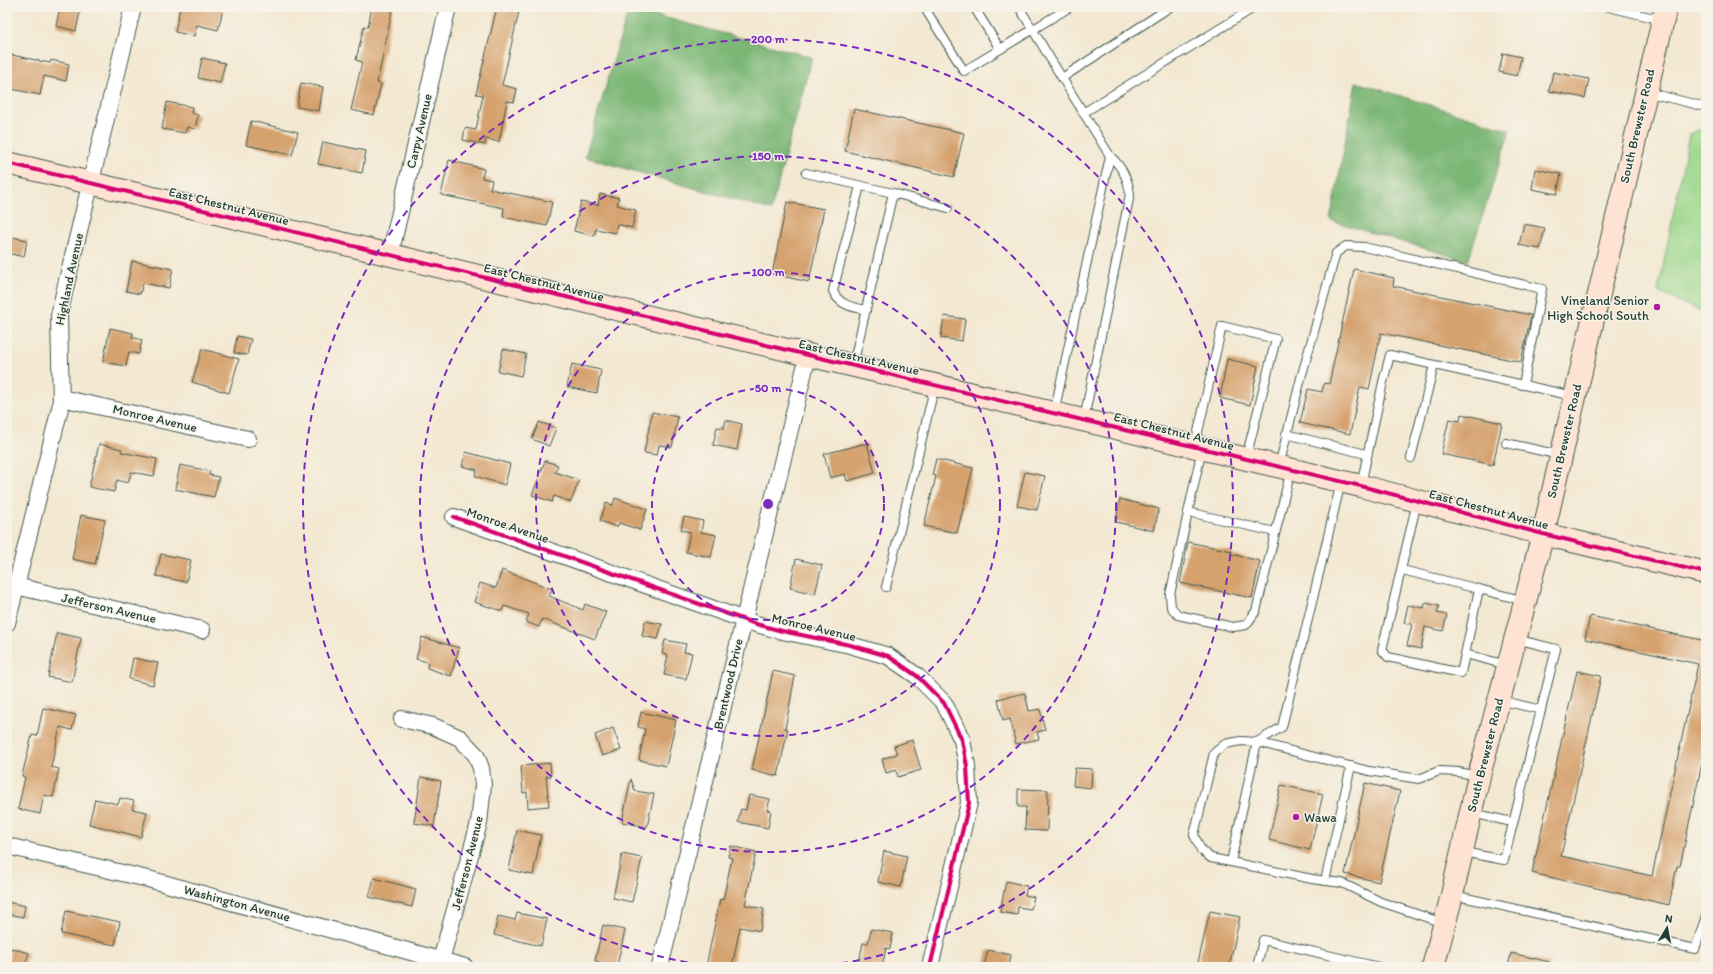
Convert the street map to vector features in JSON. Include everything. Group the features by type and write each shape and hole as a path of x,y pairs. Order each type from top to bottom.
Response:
{"street":[{"name":"Highland Avenue","path":"7,623 61,398 59,316 133,7"},
{"name":"Carpy Avenue","path":"390,255 448,7"},
{"name":"South Brewster Road","path":"1433,967 1452,895 1479,776 1542,534 1664,14"},
{"name":"East Chestnut Avenue","path":"7,163 853,366 1199,447 1351,484 1542,534 1706,572"},
{"name":"Brentwood Drive","path":"660,967 808,355"},
{"name":"Monroe Avenue","path":"61,398 248,439"},
{"name":"Monroe Avenue","path":"454,517 743,619 782,631 850,644 888,656 917,676 944,703 962,740 967,766 969,803 930,967"},
{"name":"Jefferson Avenue","path":"16,586 202,630"},
{"name":"Jefferson Avenue","path":"402,719 432,726 460,738 476,755 481,768 483,785 479,823 441,960"},
{"name":"Washington Avenue","path":"7,846 152,880 464,967"}],"lane":[{"path":"924,7 964,71 1070,7"},
{"path":"974,7 1000,49"},
{"path":"1019,7 1110,156 1118,164 1128,180 1130,202 1084,420"},
{"path":"1062,78 1170,7"},
{"path":"1083,113 1255,7"},
{"path":"1608,7 1664,14"},
{"path":"1645,92 1706,107"},
{"path":"1054,413 1110,156"},
{"path":"806,173 893,193 948,208"},
{"path":"860,186 833,291 836,299 848,306 866,310"},
{"path":"853,366 893,193"},
{"path":"1246,459 1276,339 1222,326 1188,512 1170,595 1172,607 1178,615 1233,627 1246,625 1256,611 1276,532 1285,469 1286,434 1336,253 1346,246 1364,247 1542,289 1523,385"},
{"path":"1231,862 1257,742 1282,727 1351,484 1366,454 1390,355 1574,396"},
{"path":"1411,458 1434,365"},
{"path":"886,587 935,384"},
{"path":"1286,434 1366,454"},
{"path":"1506,443 1561,455"},
{"path":"1417,501 1402,570 1383,643 1384,655 1460,673 1479,589"},
{"path":"1188,512 1276,532"},
{"path":"1402,570 1525,601"},
{"path":"1462,852 1504,860 1512,822 1556,648 1515,639"},
{"path":"1465,654 1508,665"},
{"path":"1500,699 1541,710"},
{"path":"1445,923 1381,902 1342,883 1325,881 1211,858 1201,850 1194,834 1214,753 1225,744 1241,741 1257,742 1351,766 1419,779 1439,771 1458,772 1479,776"},
{"path":"1325,881 1351,766"},
{"path":"1471,813 1512,822"},
{"path":"1452,895 1695,949 1706,916"},
{"path":"1256,967 1263,940 1379,967"}],"green space":[{"path":"629,8 812,57 771,210 585,157"},
{"path":"1356,82 1510,130 1468,261 1331,221"},
{"path":"1706,127 1706,314 1658,292 1689,134"}],"building":[{"path":"60,7 81,7 76,31 56,26"},
{"path":"180,7 213,7 223,9 218,30 197,25 194,36 175,32"},
{"path":"372,7 393,7 377,83 381,84 374,115 351,110 362,62 356,60 364,26 368,27"},
{"path":"497,7 520,7 502,85 517,89 514,102 507,101 499,142 486,139 485,145 463,140 465,128 476,130 483,95 476,94"},
{"path":"1503,53 1521,57 1517,76 1499,72"},
{"path":"7,54 50,63 51,60 69,64 66,81 44,76 40,95 7,88"},
{"path":"202,58 225,63 220,83 198,78"},
{"path":"1553,72 1589,79 1585,98 1549,91"},
{"path":"301,83 323,87 319,111 297,107"},
{"path":"167,102 192,107 191,113 198,115 195,129 187,127 185,133 162,129"},
{"path":"854,109 964,133 954,177 845,151"},
{"path":"251,121 298,132 292,155 246,145"},
{"path":"323,142 366,151 362,173 318,164"},
{"path":"449,160 484,169 482,178 492,180 490,189 552,202 547,226 503,217 504,208 441,195"},
{"path":"1535,169 1561,174 1557,194 1532,189"},
{"path":"600,194 619,198 617,205 636,210 632,228 617,224 615,233 596,229 594,236 574,231 581,202 598,205"},
{"path":"787,202 824,209 809,282 772,274"},
{"path":"1524,224 1545,228 1540,249 1519,245"},
{"path":"7,236 27,240 24,257 7,253"},
{"path":"132,261 173,269 169,288 143,283 140,294 126,291"},
{"path":"1354,269 1394,278 1393,286 1531,315 1521,362 1381,333 1369,389 1360,387 1350,434 1300,423 1308,389 1322,392 1324,383 1329,384"},
{"path":"944,316 965,319 962,341 941,338"},
{"path":"110,328 133,333 132,337 142,340 139,354 129,352 126,366 103,362"},
{"path":"237,336 251,339 247,355 234,353"},
{"path":"202,349 239,359 229,393 192,382"},
{"path":"503,349 526,354 521,376 498,371"},
{"path":"1227,359 1258,366 1250,405 1220,398"},
{"path":"572,364 601,370 597,393 567,387"},
{"path":"652,412 678,417 672,447 659,445 657,455 644,453"},
{"path":"1461,414 1502,423 1493,465 1441,454 1449,419 1460,421"},
{"path":"726,420 742,424 737,450 713,445 717,427 724,428"},
{"path":"539,422 556,428 549,446 532,439"},
{"path":"867,443 875,473 847,481 845,474 830,478 824,454"},
{"path":"99,444 122,449 121,452 157,459 154,476 131,472 128,483 117,480 114,492 89,487"},
{"path":"466,452 510,464 505,485 475,476 477,470 462,466"},
{"path":"936,459 973,468 957,533 924,526 936,476 932,475"},
{"path":"545,461 558,465 555,472 579,480 571,502 554,496 552,502 532,495"},
{"path":"180,465 210,471 209,475 219,477 214,497 175,489"},
{"path":"1025,472 1045,476 1037,510 1017,506"},
{"path":"615,498 647,509 640,530 619,523 617,527 600,521 606,503 613,505"},
{"path":"1120,499 1159,509 1154,531 1116,522"},
{"path":"81,515 105,520 95,564 72,559"},
{"path":"684,517 703,521 701,532 716,535 711,557 686,552 690,532 681,530"},
{"path":"1188,542 1232,551 1231,554 1260,561 1252,598 1180,583"},
{"path":"161,554 191,560 186,582 156,576"},
{"path":"796,559 822,565 815,594 790,588"},
{"path":"502,570 552,589 549,596 583,610 585,604 606,612 595,639 542,619 539,627 526,622 529,614 504,606 502,611 474,602 480,583 496,588"},
{"path":"1425,603 1439,606 1437,613 1447,615 1443,631 1425,627 1421,649 1407,646 1412,624 1404,623 1408,605 1424,608"},
{"path":"1590,616 1706,641 1706,744 1680,866 1677,866 1669,905 1532,873 1577,671 1601,676 1561,856 1652,876 1698,664 1585,639"},
{"path":"645,621 662,624 658,639 642,636"},
{"path":"57,633 81,638 72,682 48,677"},
{"path":"422,637 459,648 451,676 427,668 428,662 416,659"},
{"path":"665,640 686,644 684,652 692,653 686,679 664,675 668,655 662,654"},
{"path":"133,658 158,663 153,685 129,679"},
{"path":"773,671 795,676 785,729 788,729 778,776 752,770"},
{"path":"1025,693 1029,711 1040,709 1045,730 1037,732 1039,739 1016,744 1010,719 1003,721 998,699"},
{"path":"43,708 76,715 72,730 60,727 51,767 59,769 53,797 44,795 40,814 18,809 25,777 22,776 32,735 37,736"},
{"path":"641,712 676,720 666,766 639,760 645,729 638,727"},
{"path":"613,728 621,750 602,756 595,735"},
{"path":"912,740 921,770 898,777 896,770 886,773 882,759 897,754 894,746"},
{"path":"550,763 551,776 546,776 549,806 528,808 527,792 523,793 521,766"},
{"path":"1075,768 1092,769 1091,788 1073,786"},
{"path":"421,777 441,781 434,826 414,823"},
{"path":"631,779 635,791 654,794 647,827 622,822"},
{"path":"1365,783 1400,791 1379,882 1345,874"},
{"name":"Wawa","path":"1281,785 1323,794 1310,850 1269,840"},
{"path":"1018,789 1048,790 1047,831 1025,830 1026,807 1018,807"},
{"path":"749,795 770,799 767,810 771,811 768,828 738,822 741,809 746,810"},
{"path":"120,798 134,801 132,809 147,812 141,837 89,824 95,799 118,804"},
{"path":"517,830 541,835 533,875 509,870"},
{"path":"731,846 756,852 745,905 764,909 760,931 740,927 732,967 706,967 720,899 723,900 732,858 728,857"},
{"path":"884,851 907,856 901,887 878,882"},
{"path":"622,854 642,858 632,902 613,898"},
{"path":"374,878 416,889 412,907 369,897"},
{"path":"1006,881 1027,886 1025,895 1034,897 1031,909 1018,907 1017,915 1000,912"},
{"path":"7,902 25,906 23,917 7,914"},
{"path":"66,911 120,922 115,945 61,934"},
{"path":"1210,911 1240,917 1229,967 1197,967"},
{"path":"517,913 547,919 541,946 494,935 498,916 515,920"},
{"path":"603,925 625,930 617,966 595,961"},
{"path":"871,929 893,933 890,949 886,948 882,967 858,967 863,943 868,943"},
{"path":"11,948 29,953 24,967 7,967"},
{"path":"988,950 1011,955 1009,967 984,967"},
{"path":"1511,953 1550,962 1549,967 1508,967"}],"cycle path":[{"path":"7,163 1361,486 1543,534 1706,573"},
{"path":"454,517 756,624 850,645 888,656 917,676 944,703 962,740 967,766 969,803 930,967"}],"place":[{"name":"Vineland Senior High School South","path":"1657,307"},
{"name":"Wawa","path":"1296,817"}]}
